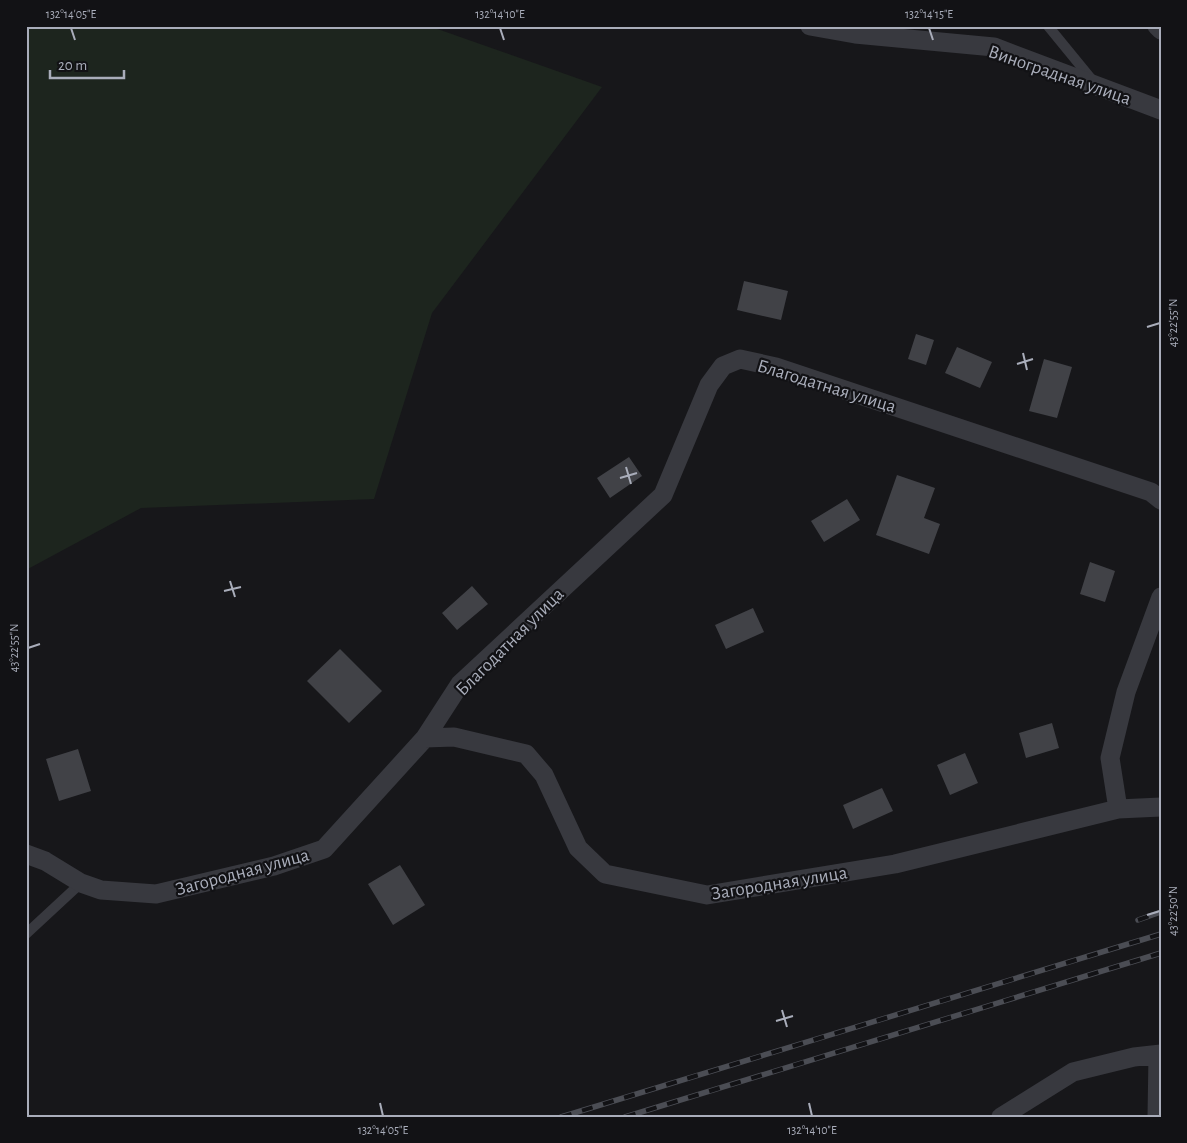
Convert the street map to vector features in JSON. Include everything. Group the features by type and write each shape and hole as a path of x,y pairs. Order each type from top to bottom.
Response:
{"street":[{"name":"Виноградная улица","path":"810,26 994,47 1161,110"},
{"path":"1157,26 1161,30"},
{"name":"Благодатная улица","path":"425,738 460,684 663,494 709,385 723,366 740,359 776,367 1152,492 1161,500"},
{"path":"1118,809 1110,758 1126,692 1161,597"},
{"name":"Загородная улица","path":"26,854 45,861 81,883 101,890 156,894 274,866 324,849 425,738 454,737 526,754 544,775 578,848 605,874 707,895 895,864 1118,809 1161,807"},
{"path":"1001,1117 1073,1072 1134,1057 1160,1054 1158,1117"}],"lane":[{"path":"1048,26 1097,86"},
{"path":"26,934 81,883"}],"shaded area":[{"path":"26,26 429,26 602,87 432,313 374,499 141,508 26,570"}],"building":[{"path":"744,281 788,291 781,320 737,310"},
{"path":"916,334 934,340 926,365 908,359"},
{"path":"957,347 992,362 980,388 945,373"},
{"path":"1044,359 1072,367 1057,418 1029,411"},
{"path":"629,457 642,476 610,498 597,478"},
{"path":"897,475 935,488 924,518 940,524 929,554 876,535"},
{"path":"847,499 860,520 824,542 811,521"},
{"path":"1090,562 1115,571 1105,602 1080,594"},
{"path":"472,586 488,604 457,630 442,613"},
{"path":"753,608 764,632 726,649 715,625"},
{"path":"340,649 382,691 349,723 307,681"},
{"path":"1052,723 1059,748 1026,758 1019,733"},
{"path":"78,749 91,791 59,801 46,759"},
{"path":"965,753 978,783 950,795 937,765"},
{"path":"882,788 893,811 853,829 843,805"},
{"path":"400,865 425,905 393,925 368,884"}],"railway":[{"path":"1138,920 1161,912"},
{"path":"561,1117 1161,934"},
{"path":"625,1117 1161,953"}]}
